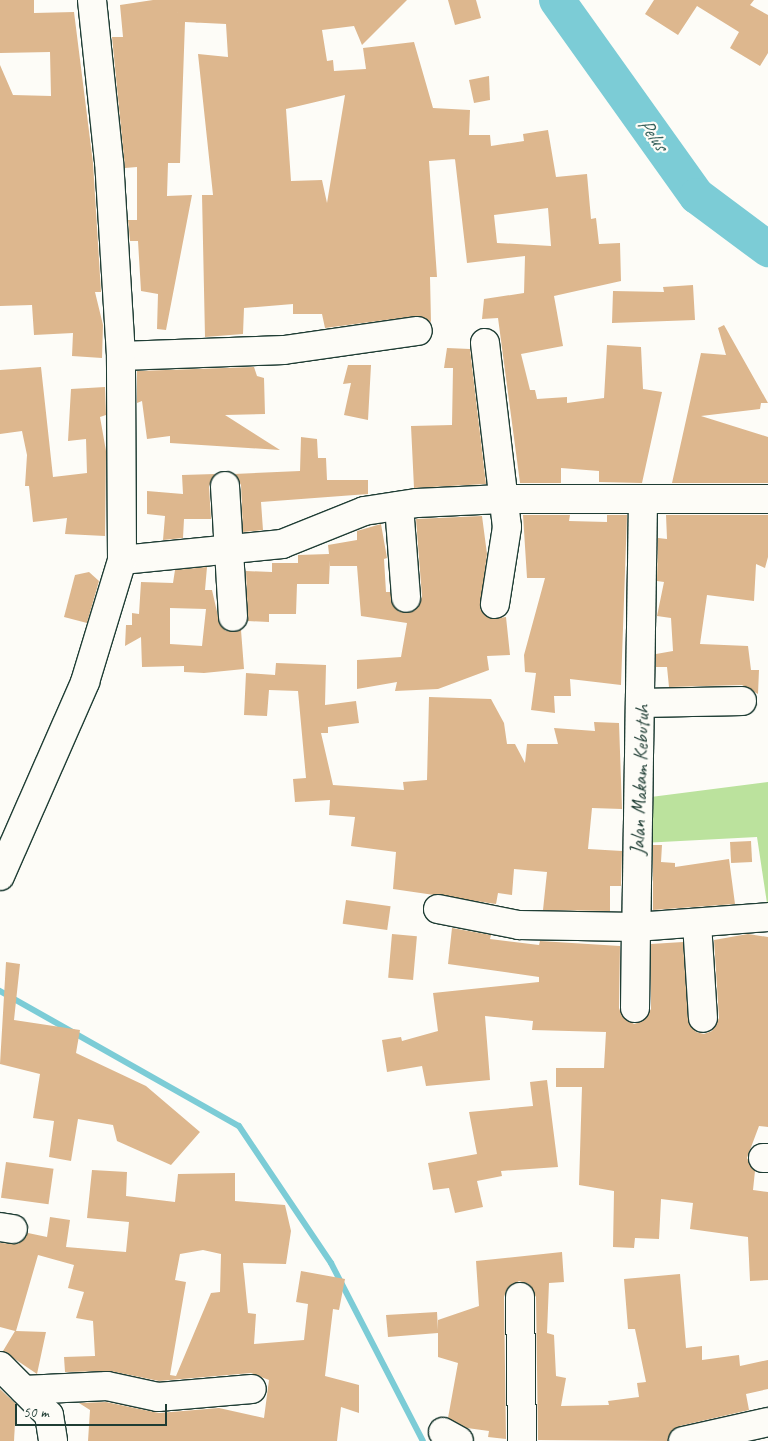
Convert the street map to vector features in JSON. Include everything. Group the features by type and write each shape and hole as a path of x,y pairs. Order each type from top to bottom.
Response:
{"street":[{"path":"0,876 85,682 122,560 121,356 109,162 92,0"},
{"path":"121,356 284,350 418,331"},
{"path":"485,343 506,527 495,604"},
{"path":"225,486 233,617"},
{"path":"122,560 229,551 282,544 364,511 399,506 502,498 644,501 768,499"},
{"name":"Jalan Makam Kebutuh","path":"635,1008 642,703 644,501"},
{"path":"399,506 406,598"},
{"path":"642,703 742,701"},
{"path":"438,909 519,925 636,927 768,917"},
{"path":"697,923 703,1018"},
{"path":"520,1296 522,1441"},
{"path":"0,1366 50,1415 53,1441"},
{"path":"24,1390 107,1386 158,1397 252,1389"},
{"path":"682,1441 768,1422"}],"green space":[{"path":"768,782 768,910 757,837 642,843 643,798"}],"building":[{"path":"0,0 34,0 34,13 74,12 93,163 101,292 95,292 103,325 102,358 72,356 73,333 34,335 32,305 0,306 0,65 13,95 51,96 50,52 0,53"},
{"path":"153,0 407,0 362,45 354,26 322,30 327,61 333,60 334,71 366,69 363,48 414,42 433,108 470,110 469,135 490,135 491,146 524,141 523,134 548,130 556,177 587,174 591,219 596,218 599,244 620,243 621,281 554,296 563,346 521,354 530,390 535,390 537,399 567,397 567,403 604,398 607,345 641,347 643,389 662,392 642,483 599,482 599,471 561,468 561,483 520,483 498,318 482,319 484,299 524,293 525,256 467,263 455,159 429,161 437,277 430,277 431,322 416,316 325,328 322,314 293,314 293,304 244,308 243,334 205,337 202,195 213,195 198,54 228,57 226,24 185,22 180,163 168,163 167,196 192,195 166,330 157,329 158,294 141,291 138,241 130,241 128,220 137,220 137,167 125,168 112,37 123,37 120,5","holes":["345,95 327,203 322,180 291,181 286,109","548,208 551,246 497,243 494,215"]},
{"path":"448,0 476,0 481,18 455,25"},
{"path":"654,0 754,0 750,5 768,15 768,53 760,66 730,48 739,32 697,6 678,35 645,14"},
{"path":"489,76 490,100 474,103 469,80"},
{"path":"693,285 695,320 612,323 613,291 664,292 663,287"},
{"path":"724,325 768,403 761,403 760,409 701,416 768,437 768,483 672,483 701,353 726,355 718,328"},
{"path":"447,348 470,349 486,484 414,488 411,426 452,425 453,368 444,368"},
{"path":"348,365 371,365 368,420 344,415 351,383 343,384"},
{"path":"41,367 53,477 87,473 86,439 68,441 71,389 105,387 106,415 100,417 106,451 105,536 65,534 67,518 33,522 29,486 25,486 27,455 22,431 0,434 0,370"},
{"path":"254,367 257,376 264,378 265,414 225,415 280,450 170,443 170,436 147,439 142,401 137,403 137,371"},
{"path":"301,437 317,439 318,458 326,458 327,480 368,480 368,494 261,502 263,530 243,532 241,485 234,474 300,471"},
{"path":"215,474 209,486 211,519 184,519 183,538 163,540 165,516 147,514 147,491 183,494 182,475"},
{"path":"523,515 570,515 569,521 607,522 607,515 627,515 621,685 570,679 571,696 554,696 555,713 531,710 536,673 525,672 524,655 545,578 527,578"},
{"path":"666,515 768,515 768,557 765,568 756,564 754,601 707,595 700,644 748,646 751,670 759,670 758,694 742,685 669,687 667,667 656,667 656,654 673,651 671,618 657,616 664,582 657,581 658,538 667,539"},
{"path":"482,516 487,554 480,609 492,619 506,617 510,655 487,656 489,670 438,689 395,691 397,682 357,689 357,660 401,657 407,623 361,616 357,566 330,566 330,560 329,584 297,584 296,614 269,614 269,622 248,621 246,571 272,572 272,563 298,563 298,555 329,554 328,545 357,540 357,531 381,524 387,558 384,559 386,592 390,592 399,612 414,611 422,597 416,519"},
{"path":"207,567 205,590 212,590 220,625 226,631 241,630 244,669 204,673 184,672 184,666 142,667 141,637 125,646 126,625 132,625 132,613 139,614 141,582 173,583 175,570","holes":["170,608 206,609 202,646 170,644"]},
{"path":"89,572 99,581 87,623 64,617 75,575"},
{"path":"276,663 326,665 325,705 356,701 359,723 328,727 328,733 321,733 333,785 404,790 403,782 427,780 429,697 491,699 504,723 507,744 515,744 525,763 527,744 558,744 554,728 595,731 594,722 619,723 622,809 592,808 588,849 622,851 621,886 610,886 610,911 543,910 547,872 514,869 512,895 498,893 496,904 393,889 396,852 351,846 355,817 329,815 330,800 295,802 293,779 306,778 298,691 269,690 267,716 244,715 246,673 275,675"},
{"path":"751,841 752,862 731,863 730,842"},
{"path":"653,845 662,845 661,862 675,863 675,867 729,859 735,904 653,910"},
{"path":"346,900 391,906 387,930 343,924"},
{"path":"452,928 491,935 490,939 539,945 540,941 620,946 619,1008 622,1016 634,1024 643,1021 651,1009 651,944 683,942 688,1019 696,1032 704,1034 712,1031 719,1018 714,940 748,934 768,937 768,1127 759,1126 747,1158 755,1171 753,1190 768,1192 768,1280 750,1281 748,1237 690,1229 693,1203 661,1199 659,1239 635,1238 634,1248 613,1247 614,1191 579,1185 582,1087 556,1087 556,1068 604,1068 606,1032 532,1030 533,1021 485,1016 490,1080 426,1086 422,1066 387,1072 382,1040 401,1037 402,1041 438,1031 433,993 539,982 539,977 448,964"},
{"path":"392,934 417,936 413,980 388,978"},
{"path":"6,962 20,964 14,1020 80,1030 76,1053 146,1086 200,1132 171,1165 117,1141 113,1125 78,1119 71,1161 49,1157 54,1121 33,1118 40,1074 0,1064"},
{"path":"547,1080 558,1167 501,1171 502,1176 477,1181 483,1207 455,1213 449,1188 433,1190 428,1163 477,1154 469,1112 533,1106 530,1082"},
{"path":"6,1162 54,1169 49,1204 1,1198"},
{"path":"92,1170 127,1172 126,1196 175,1202 178,1174 235,1173 235,1201 285,1205 291,1231 286,1264 243,1263 248,1313 256,1314 254,1344 304,1340 308,1304 296,1302 301,1271 345,1279 339,1310 333,1309 325,1376 359,1385 359,1413 341,1407 337,1441 88,1441 90,1410 79,1403 106,1402 159,1413 219,1408 264,1418 269,1380 251,1373 159,1381 110,1371 65,1372 64,1357 95,1356 93,1321 76,1318 84,1292 68,1288 74,1265 38,1255 16,1331 46,1332 37,1374 3,1351 15,1331 0,1327 0,1243 18,1244 28,1233 47,1237 50,1217 70,1220 66,1247 126,1252 129,1222 87,1218","holes":["203,1250 221,1254 220,1292 211,1293 176,1376 170,1375 186,1282 175,1280 180,1254"]},
{"path":"562,1252 564,1282 549,1283 547,1333 554,1335 556,1376 566,1378 561,1406 609,1405 608,1401 639,1397 637,1383 646,1382 635,1329 628,1329 624,1279 680,1274 686,1348 702,1346 702,1360 739,1355 740,1366 768,1360 768,1389 746,1394 749,1410 680,1426 668,1441 538,1440 536,1297 528,1284 519,1281 507,1289 504,1297 506,1439 488,1437 489,1431 467,1428 448,1418 458,1363 438,1357 438,1333 388,1337 386,1315 437,1312 438,1330 438,1320 479,1306 476,1261"},
{"path":"0,1389 16,1404 14,1441 0,1441"}],"waterway":[{"name":"Pelus","path":"557,0 697,196 768,249"},
{"path":"0,991 239,1126 331,1263 423,1441"}]}
